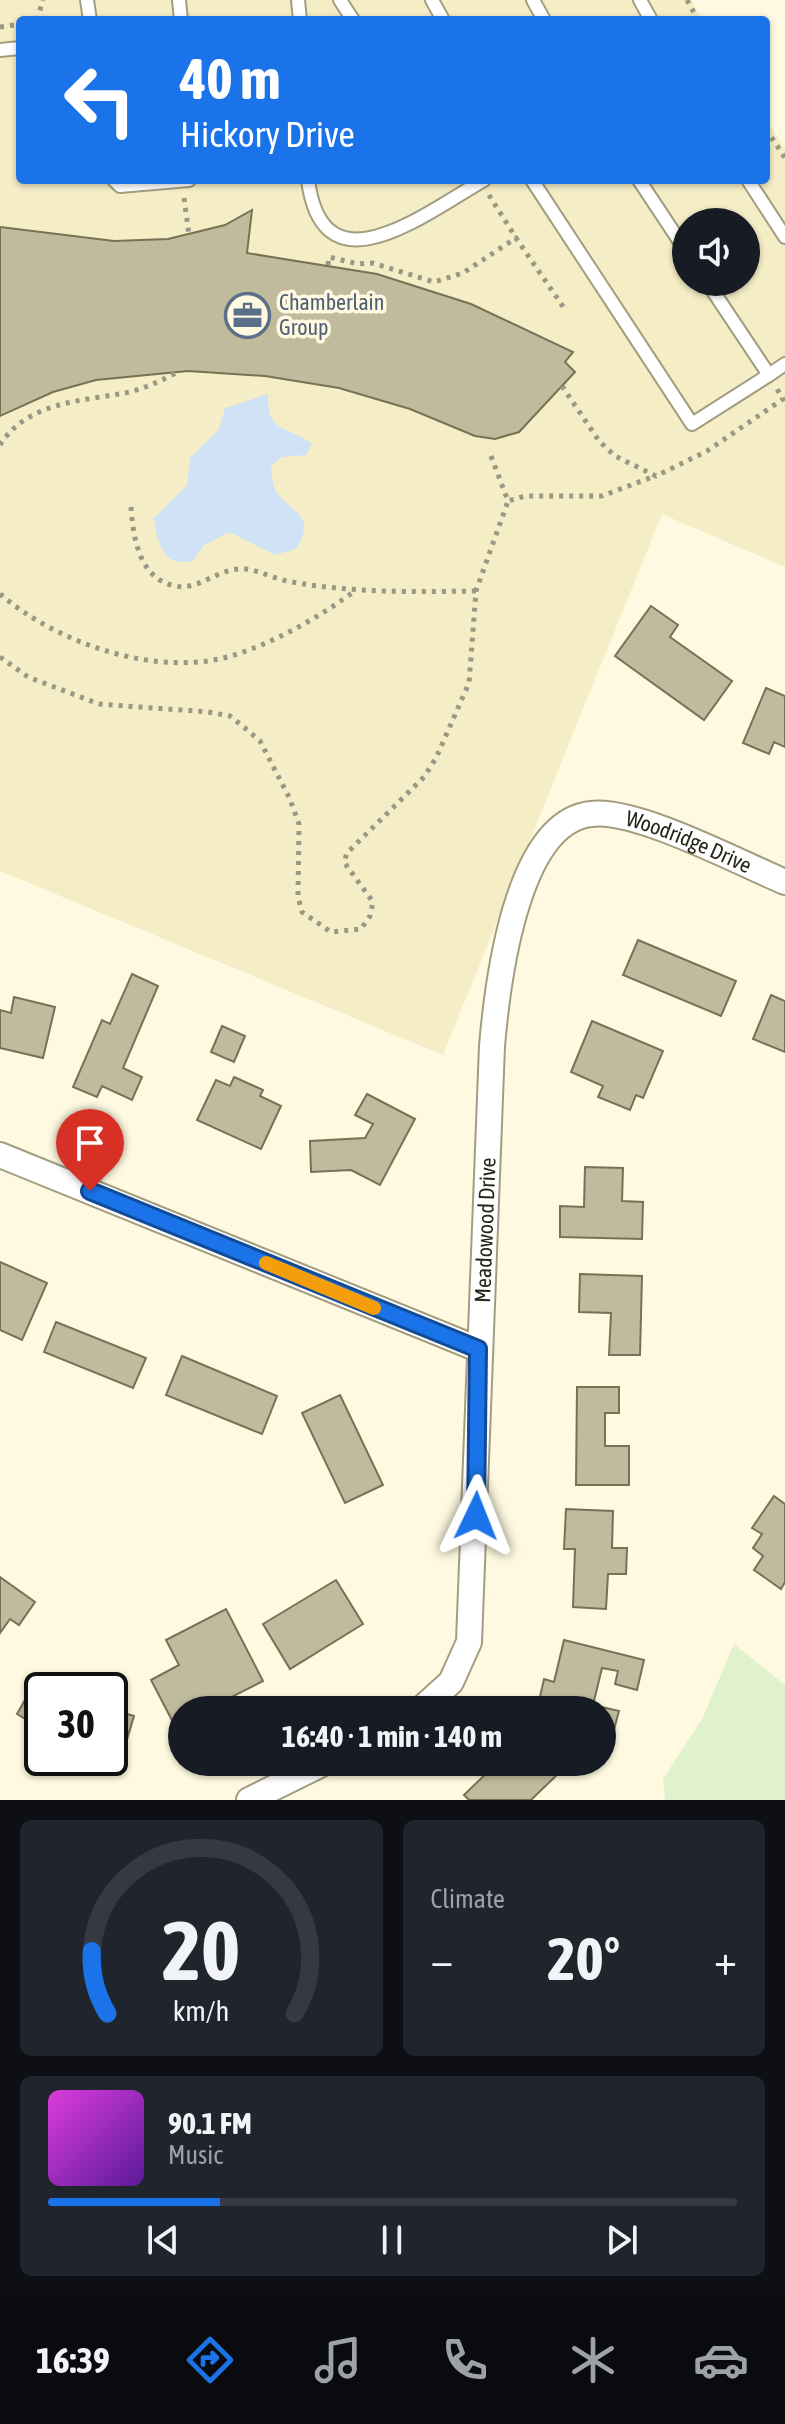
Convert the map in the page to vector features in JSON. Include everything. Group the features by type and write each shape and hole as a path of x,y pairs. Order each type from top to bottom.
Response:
{"street":[{"name":"Woodridge Drive","path":"590,814 607,814 654,827 785,882"},
{"name":"Meadowood Drive","path":"436,1696 451,1682 469,1642 492,1046 504,956 521,891 536,858 560,829 590,814"},
{"path":"0,1155 478,1349"},
{"path":"249,1800 298,1776"}],"lane":[{"path":"118,184 146,184"},
{"path":"308,184 311,207 319,222 352,241 378,239 462,185"},
{"path":"535,184 692,424 785,364"},
{"path":"642,184 672,230"},
{"path":"751,184 785,237"},
{"path":"716,296 769,375"}],"path":[{"path":"770,135 785,158"},
{"path":"186,184 189,235"},
{"path":"484,184 564,308"},
{"path":"328,265 329,257 373,263 434,282 463,273 516,238"},
{"path":"0,445 7,434 29,417 59,404 151,386 178,372"},
{"path":"0,657 28,677 99,704 230,716 260,741 289,797 299,824 298,897 302,912 331,932 348,933 361,929 370,916 373,902 344,862 347,853 424,777 436,758 469,683 476,591 508,501 491,456"},
{"path":"508,501 525,496 602,496 656,476"},
{"path":"131,507 133,538 146,567 175,586 190,585 226,570 244,569 284,581 357,589 476,591"},
{"path":"0,594 25,615 85,645 118,654 190,660 229,656 262,643 332,607 357,589"}],"shaded area":[{"path":"0,0 691,0 701,16 16,16 16,184 770,184 770,125 785,149 785,567 662,514 443,1055 0,871"}],"green space":[{"path":"734,1644 785,1685 785,1800 665,1800 663,1779 702,1719"}],"water":[{"path":"268,394 275,423 312,444 306,455 282,457 271,466 276,491 303,521 302,537 296,549 275,555 229,532 203,546 194,560 175,561 160,544 154,518 187,485 190,458 219,429 225,408"}],"building":[{"name":"Chamberlain Group","path":"252,210 247,253 377,274 471,304 573,352 565,362 575,372 519,432 495,439 475,436 410,409 339,388 265,376 188,371 96,380 53,392 0,416 0,227 114,241 168,239 225,225"},
{"path":"651,606 678,625 670,637 732,681 704,720 615,656"},
{"path":"766,688 785,696 785,747 774,742 769,754 743,743"},
{"path":"638,940 736,981 721,1016 623,975"},
{"path":"132,974 158,986 123,1068 142,1077 132,1100 102,1086 97,1097 73,1087 102,1020 110,1024"},
{"path":"771,995 785,1001 785,1052 753,1039"},
{"path":"14,997 55,1007 43,1058 0,1048 0,1010 11,1013"},
{"path":"592,1021 663,1051 643,1098 636,1095 630,1110 598,1097 603,1086 571,1072"},
{"path":"222,1026 245,1036 234,1062 211,1052"},
{"path":"234,1077 263,1090 260,1096 281,1106 261,1149 197,1120 216,1080 230,1086"},
{"path":"367,1094 415,1119 380,1185 351,1170 311,1172 310,1141 365,1138 373,1124 355,1115"},
{"path":"585,1167 623,1168 622,1201 643,1202 642,1239 560,1237 560,1206 584,1207"},
{"path":"0,1262 47,1283 22,1340 0,1330"},
{"path":"580,1274 642,1276 640,1355 609,1355 611,1313 579,1312"},
{"path":"56,1322 146,1358 133,1388 44,1352"},
{"path":"182,1356 277,1396 262,1434 166,1395"},
{"path":"577,1387 619,1387 619,1413 605,1413 605,1446 629,1446 629,1485 576,1485"},
{"path":"340,1395 383,1485 345,1503 302,1413"},
{"path":"774,1496 785,1504 785,1582 781,1589 754,1570 763,1556 753,1548 762,1534 752,1528"},
{"path":"566,1509 613,1511 612,1548 627,1548 626,1574 608,1574 606,1609 573,1607 575,1549 564,1549"},
{"path":"0,1577 35,1602 19,1625 10,1619 0,1633"},
{"path":"336,1580 363,1624 290,1669 263,1624"},
{"path":"226,1609 263,1681 234,1696 168,1696 168,1713 151,1680 179,1665 166,1640"},
{"path":"564,1640 644,1660 637,1690 615,1684 618,1671 602,1668 595,1696 540,1696 544,1679 554,1682"},
{"path":"24,1702 24,1718 17,1714"},
{"path":"128,1714 134,1716 128,1736"},
{"path":"484,1776 556,1776 531,1800 469,1800 464,1795"}],"slow traffic":[{"path":"266,1263 374,1308"}],"place":[{"name":"Chamberlain Group","path":"248,315"}],"route":[{"path":"90,1191 478,1349 476,1516"}]}
